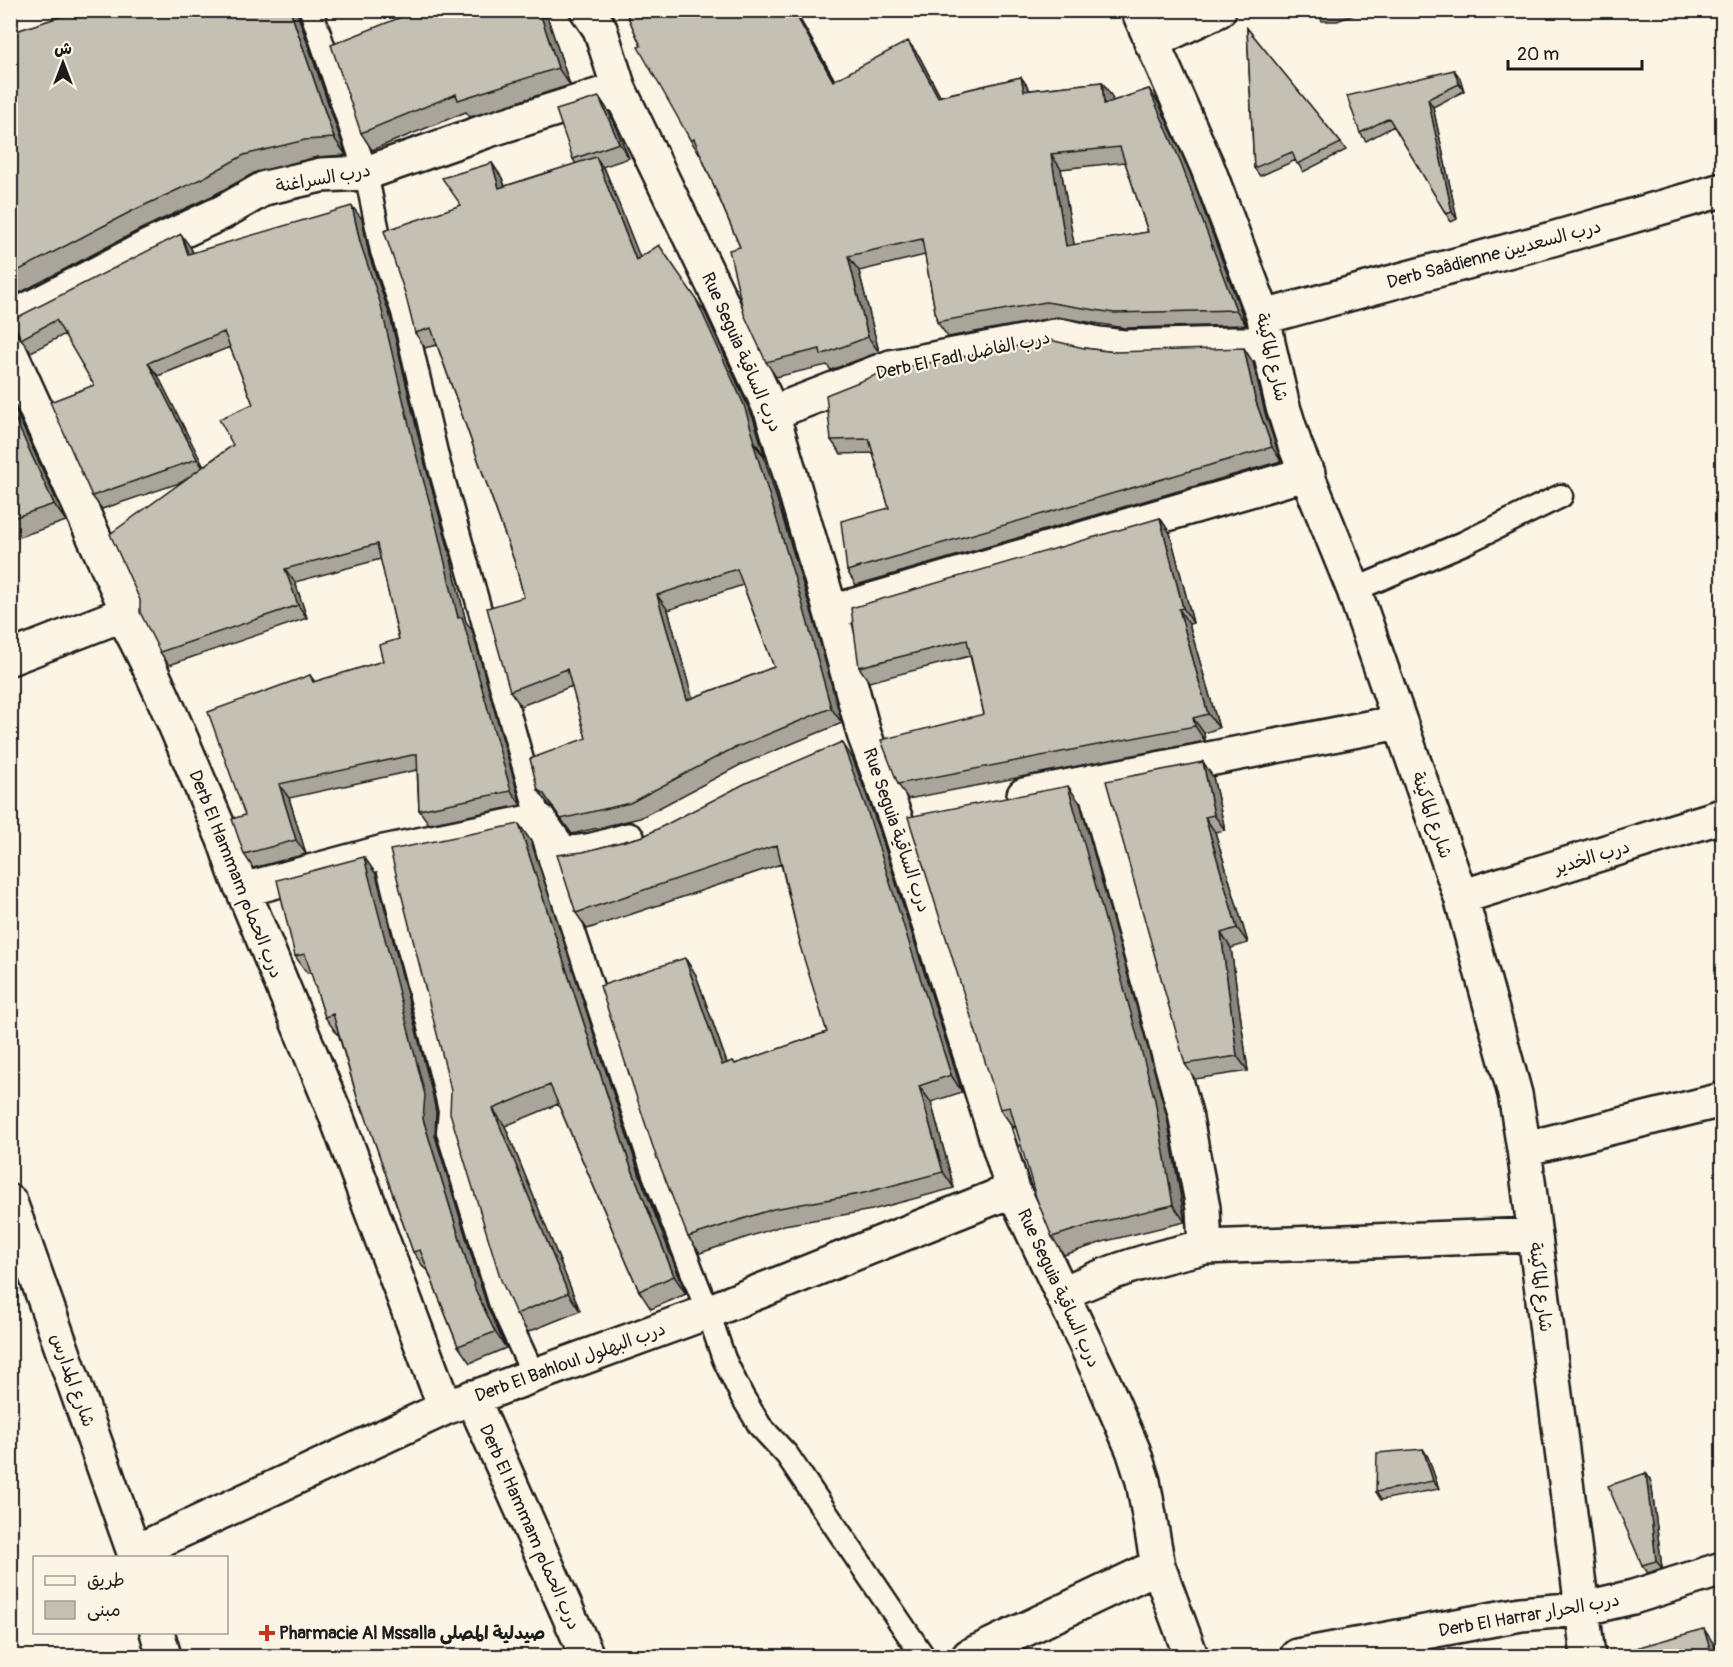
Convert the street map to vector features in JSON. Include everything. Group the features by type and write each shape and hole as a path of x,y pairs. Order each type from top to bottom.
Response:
{"street":[{"name":"Rue Seguia درب الساقية","path":"587,10 600,29 619,89 772,413 831,612 864,734 908,818 1013,1190 1105,1385 1132,1450 1143,1481 1158,1566 1191,1656"},
{"name":"شارع الماكينة","path":"1138,10 1207,166 1266,330 1283,407 1295,445 1354,590 1461,897 1515,1094 1524,1149 1588,1656"},
{"path":"1151,42 1219,10"},
{"name":"درب السراغنة","path":"10,319 150,246 223,212 265,188 321,175 366,174 489,130 619,89"},
{"name":"Derb Saâdienne درب السعديين","path":"1266,330 1552,239 1722,190"},
{"name":"Derb El Fadl درب الفاضل","path":"772,413 891,367 1060,334 1098,344 1124,347 1266,330"},
{"name":"Derb El Hammam درب الحمام","path":"13,364 132,621 128,625 151,671 223,838 233,873 243,890 334,1113 459,1402 587,1656"},
{"path":"831,612 1308,473"},
{"path":"10,658 116,617 128,625"},
{"path":"1000,799 1399,722"},
{"path":"833,747 864,734"},
{"path":"1093,781 1185,1113 1203,1208 1205,1247"},
{"name":"درب الخدير","path":"1461,897 1722,816"},
{"path":"243,890 384,852 539,820 562,853 590,850 647,836 657,830"},
{"path":"1524,1149 1722,1100"},
{"name":"Derb El Bahloul درب البهلول","path":"135,1555 459,1402 534,1377 708,1312 1013,1190"},
{"name":"شارع المدارس","path":"10,1202 135,1555"},
{"path":"1062,1294 1090,1280 1157,1257 1205,1247 1535,1235"},
{"path":"969,1656 1158,1566"},
{"name":"Derb El Harrar درب الحرار","path":"1297,1656 1521,1614 1581,1608 1633,1597 1722,1569"},
{"path":"158,1634 164,1656"}],"lane":[{"path":"311,10 366,174 382,251 403,312 438,461 539,820 654,1174 724,1359 742,1396 760,1426 787,1455 923,1656"},
{"path":"1354,590 1464,543 1561,496"},
{"path":"384,852 450,1111 448,1132 458,1169 500,1302 534,1377"}],"building":[{"path":"81,10 290,10 334,138 305,140 244,155 10,275 10,33"},
{"path":"419,10 539,10 558,68 458,100 456,94 361,133 331,45"},
{"path":"625,10 793,10 833,81 908,41 938,97 1021,77 1024,91 1102,82 1104,104 1149,89 1179,158 1236,310 1114,313 1046,302 937,322 922,239 848,256 868,337 821,355 820,349 766,362 744,314 729,250 740,247 694,139 691,141 638,47 641,46","holes":["1120,147 1148,232 1066,246 1051,154"]},
{"path":"1316,10 1340,10 1332,14 1317,14"},
{"path":"1247,28 1341,143 1297,164 1292,152 1254,168"},
{"path":"1454,70 1459,84 1428,99 1452,212 1446,214 1389,118 1360,133 1347,96"},
{"path":"599,97 619,143 573,159 556,110"},
{"path":"596,157 636,260 659,245 695,297 744,405 831,708 730,750 630,803 561,819 544,794 538,790 530,759 586,738 567,669 510,691 487,608 524,597 515,563 431,328 415,333 405,293 384,231 461,205 442,178 492,163 499,188","holes":["737,569 774,667 687,700 657,595"]},
{"path":"352,206 360,242 380,302 458,618 462,617 511,791 419,810 417,754 279,784 296,840 244,854 232,819 245,815 208,712 310,675 313,682 383,661 379,645 399,639 377,544 285,569 298,605 160,652 140,612 140,600 110,534 233,445 219,419 253,404 224,332 148,363 197,459 92,496 50,402 94,385 56,320 21,339 10,321 181,234 188,254"},
{"path":"1050,340 1115,352 1244,348 1255,399 1272,447 847,571 841,521 889,508 869,439 831,440 826,395 886,371"},
{"path":"10,408 54,504 10,519"},
{"path":"1160,518 1183,608 1179,609 1208,714 1193,718 1195,726 898,784 881,740 984,714 967,640 859,667 851,608"},
{"path":"842,742 867,810 951,1075 919,1086 943,1172 860,1194 773,1209 688,1237 655,1153 600,986 685,958 722,1065 733,1061 735,1064 827,1032 799,943 777,845 576,913 557,855 583,852 644,836 746,783"},
{"path":"1203,762 1214,815 1205,817 1237,928 1221,933 1237,1056 1185,1064 1106,781"},
{"path":"1068,786 1155,1100 1173,1205 1093,1224 1052,1237 1036,1197 1010,1107 1000,1109 908,817"},
{"path":"519,824 629,1162 674,1276 639,1291 550,1085 493,1109 568,1293 516,1314 501,1280 450,1113 451,1091 447,1073 390,850"},
{"path":"364,857 425,1095 423,1119 475,1289 495,1332 458,1346 420,1250 413,1252 362,1106 360,1107 333,1014 325,1017 305,954 295,956 277,880"},
{"path":"1423,1449 1433,1481 1376,1492 1377,1453"},
{"path":"1646,1473 1656,1561 1642,1565 1608,1486"},
{"path":"1704,1629 1712,1656 1615,1656 1614,1654"}],"place":[{"name":"Pharmacie Al Mssalla صيدلية المصلى","path":"267,1633"}]}
